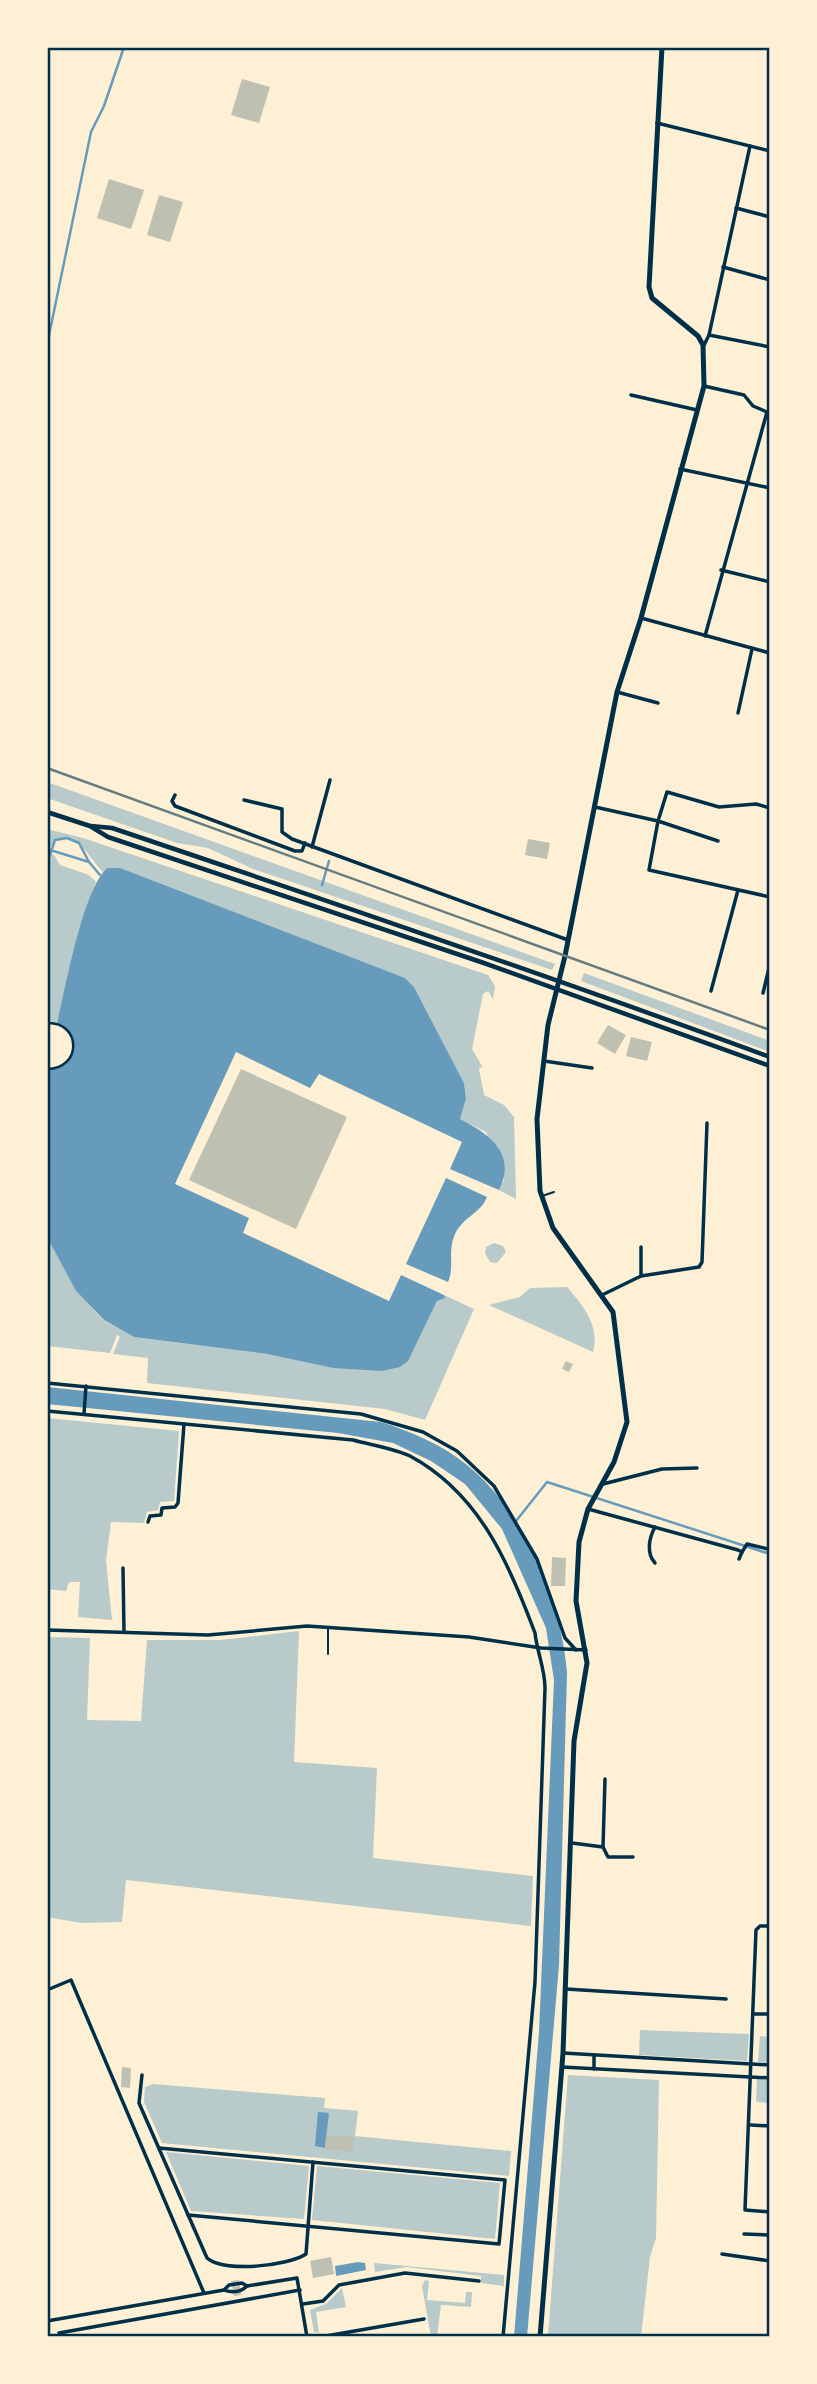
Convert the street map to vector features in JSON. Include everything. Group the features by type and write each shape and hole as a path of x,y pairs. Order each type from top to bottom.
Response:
{"main road":[{"path":"540,2337 563,2053 574,1741 587,1650 576,1601 579,1542 589,1506 614,1462 627,1422 613,1311 553,1228 541,1196 536,1154 542,1061 617,692 641,618 704,386 703,345 698,336 652,298 649,287 662,47"}],"street":[{"path":"657,123 770,151"},
{"path":"703,345 709,335 750,146"},
{"path":"736,208 770,217"},
{"path":"723,267 770,279"},
{"path":"709,335 770,347"},
{"path":"704,386 744,395 754,406 769,412 721,570 705,636"},
{"path":"631,395 696,410"},
{"path":"680,469 770,488"},
{"path":"721,570 770,582"},
{"path":"641,618 770,653"},
{"path":"738,713 752,649"},
{"path":"617,692 658,703"},
{"path":"312,847 330,780"},
{"path":"770,808 756,804 719,807 667,792 658,821 649,870 770,897"},
{"path":"174,795 172,801 175,806 295,851 302,851 305,844"},
{"path":"244,800 282,809 282,832 305,844 568,940"},
{"path":"593,807 658,821 718,841"},
{"path":"47,812 90,826 112,828 560,979 770,1057"},
{"path":"90,826 108,837 557,989 770,1066"},
{"path":"711,990 738,890"},
{"path":"763,993 770,964"},
{"path":"47,1023 64,1027 72,1035 75,1046 65,1065 47,1069"},
{"path":"542,1061 592,1068"},
{"path":"602,1295 641,1276 699,1266 702,1262 707,1123"},
{"path":"641,1247 641,1276"},
{"path":"47,1383 381,1418 424,1432 457,1451 494,1486 537,1559 565,1638 576,1650"},
{"path":"84,1412 86,1389"},
{"path":"47,1411 84,1412 353,1440 408,1455 452,1484 476,1510 498,1546 536,1633 535,1647 545,1676 535,1982 503,2337"},
{"path":"148,1522 151,1516 161,1515 162,1508 175,1507 178,1503 184,1424"},
{"path":"603,1483 662,1469 697,1468"},
{"path":"589,1506 743,1552"},
{"path":"655,1527 649,1544 651,1559 655,1563"},
{"path":"739,1559 746,1545 768,1549"},
{"path":"122,1568 124,1632"},
{"path":"47,1630 208,1635 307,1626 468,1637 541,1648 587,1650"},
{"path":"605,1779 605,1856 633,1857"},
{"path":"572,1843 603,1847"},
{"path":"770,1926 760,1926 756,1930 751,2125 745,2210 770,2212"},
{"path":"47,1990 71,1980 204,2293"},
{"path":"566,1989 726,1999"},
{"path":"753,2014 770,2014"},
{"path":"563,2053 770,2065"},
{"path":"594,2055 594,2069"},
{"path":"562,2067 770,2078"},
{"path":"142,2076 139,2103 207,2258 213,2263 254,2266 296,2260 306,2254 313,2162"},
{"path":"751,2125 770,2126"},
{"path":"159,2148 505,2180 499,2244 308,2224 188,2215"},
{"path":"744,2234 770,2235"},
{"path":"722,2254 770,2261"},
{"path":"303,2304 323,2301 339,2285 405,2273 479,2281"},
{"path":"47,2320 204,2293 237,2291 247,2286 295,2277 303,2304 307,2337"},
{"path":"224,2290 235,2284 247,2286"},
{"path":"59,2333 300,2290"},
{"path":"320,2337 424,2319"}],"lane":[{"path":"541,1196 554,1192"},
{"path":"328,1628 328,1654"}],"shaded area":[{"path":"47,782 555,964 552,970 253,869 208,848 177,843 47,798"},
{"path":"47,831 83,838 488,975 495,986 493,999 488,991 483,994 472,1049 482,1066 479,1069 484,1095 504,1105 514,1117 516,1199 499,1190 504,1180 486,1132 460,1119 466,1099 464,1083 414,987 405,978 107,868 103,872 83,848 72,840 55,839 51,847 47,846"},
{"path":"47,853 54,855 60,865 89,875 96,882 83,918 57,1023 47,1023"},
{"path":"584,973 770,1041 770,1052 581,981"},
{"path":"47,1237 76,1291 103,1320 134,1337 267,1354 334,1368 408,1360 437,1301 444,1295 474,1309 425,1420 385,1409 147,1383 148,1358 113,1354 120,1337 117,1335 110,1353 47,1346"},
{"path":"494,1243 503,1246 506,1252 497,1263 490,1262 485,1253 486,1247"},
{"path":"567,1287 589,1316 595,1342 593,1352 489,1305 520,1297 530,1288"},
{"path":"47,1418 179,1431 174,1501 160,1502 158,1510 147,1512 144,1523 111,1522 106,1561 112,1620 78,1617 80,1582 69,1582 66,1591 47,1589"},
{"path":"299,1631 294,1762 377,1768 373,1858 533,1876 531,1926 126,1880 122,1922 81,1923 47,1917 47,1637 90,1638 87,1720 141,1721 147,1640 220,1640"},
{"path":"640,2030 749,2034 747,2061 639,2055"},
{"path":"760,2036 770,2037 770,2063 758,2062"},
{"path":"568,2075 659,2080 656,2238 650,2257 641,2337 548,2336"},
{"path":"757,2079 770,2080 770,2103 756,2102"},
{"path":"153,2084 325,2098 324,2108 358,2111 355,2136 511,2151 509,2176 162,2143 144,2102 145,2087"},
{"path":"166,2152 309,2166 304,2219 191,2211"},
{"path":"317,2166 500,2183 495,2239 312,2220"},
{"path":"374,2263 504,2275 504,2286 481,2283 481,2276 406,2267 375,2272"},
{"path":"425,2280 429,2281 427,2300 465,2303 466,2292 472,2292 471,2307 441,2305 437,2337 431,2337 422,2286"},
{"path":"342,2288 346,2307 316,2312 319,2333 314,2332 310,2310 326,2304"}],"water":[{"path":"107,868 120,868 405,978 414,987 464,1083 466,1099 460,1119 481,1131 498,1147 502,1156 505,1166 499,1190 450,1169 462,1142 319,1074 310,1088 236,1052 175,1184 249,1218 243,1233 389,1301 401,1275 444,1295 445,1298 437,1301 408,1361 400,1367 382,1371 333,1368 267,1354 134,1337 104,1320 76,1291 47,1237 47,1069 64,1065 74,1051 72,1035 57,1023 83,918 98,880"},
{"path":"446,1178 487,1197 455,1234 448,1282 406,1264"},
{"path":"47,1387 381,1422 393,1426 437,1445 467,1465 506,1507 536,1559 557,1616 567,1672 559,1965 527,2337 514,2337 539,2032 554,1680 546,1628 502,1529 465,1484 431,1461 393,1443 338,1433 47,1404"},
{"path":"318,2112 329,2113 325,2148 315,2146"},
{"path":"365,2263 366,2270 336,2276 335,2266"}],"building":[{"path":"242,79 270,87 259,123 231,115"},
{"path":"109,179 144,190 131,229 97,218"},
{"path":"159,195 183,202 170,242 147,235"},
{"path":"528,839 550,843 547,859 525,855"},
{"path":"608,1025 626,1035 615,1054 597,1043"},
{"path":"631,1037 652,1042 647,1061 626,1056"},
{"path":"241,1069 347,1117 296,1229 189,1180"},
{"path":"566,1361 573,1364 569,1372 562,1369"},
{"path":"552,1557 566,1558 565,1586 551,1586"},
{"path":"122,2067 131,2068 130,2088 121,2087"},
{"path":"326,2135 354,2137 353,2152 325,2149"},
{"path":"331,2257 334,2274 313,2278 310,2261"},
{"path":"239,2280 241,2295 234,2296 231,2281"}],"waterway":[{"path":"47,345 91,132 104,106 124,47"},
{"path":"50,855 55,840 67,838 79,843 89,862"},
{"path":"47,849 89,862 100,875"},
{"path":"322,885 329,861"},
{"path":"516,1521 547,1482 770,1554"}],"railway":[{"path":"47,768 770,1030"}]}
